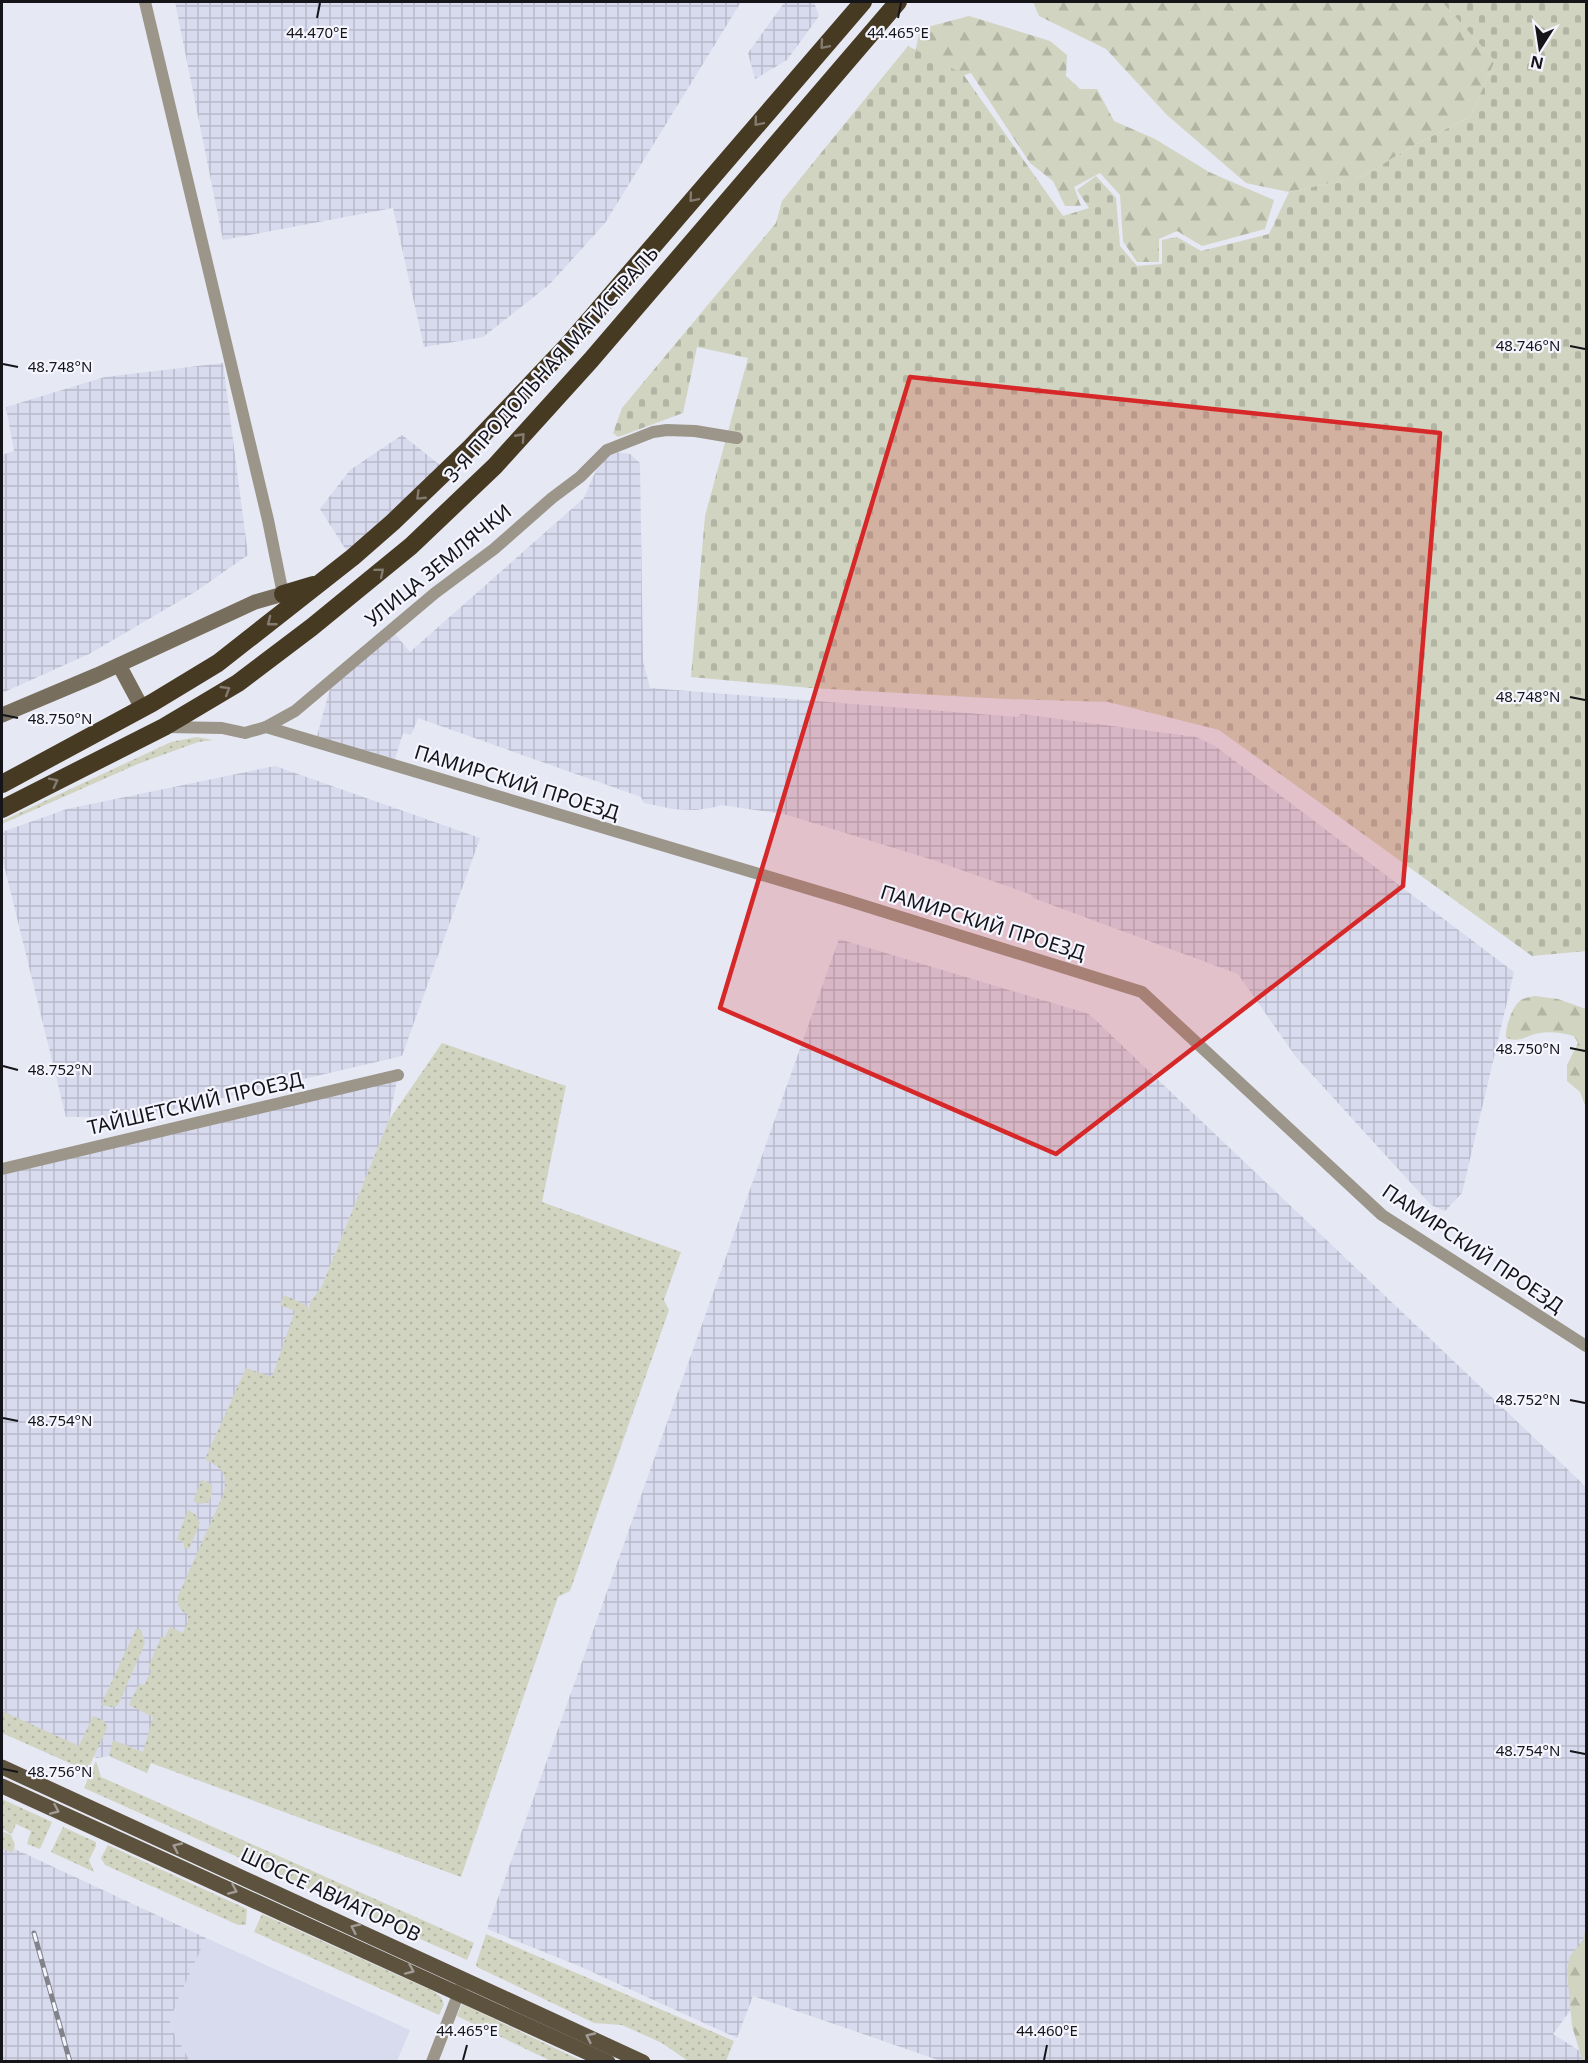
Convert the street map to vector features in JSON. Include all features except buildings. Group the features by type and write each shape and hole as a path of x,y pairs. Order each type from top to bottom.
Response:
{"highway":[{"name":"3-Я ПРОДОЛЬНАЯ МАГИСТРАЛЬ","path":"2,784 142,708 218,663 320,584 393,522 471,447 567,346 863,2"},
{"name":"3-Я ПРОДОЛЬНАЯ МАГИСТРАЛЬ","path":"2,808 164,727 238,683 312,627 411,546 495,466 591,360 898,2"},
{"path":"283,594 320,584"}],"main road":[{"name":"ШОССЕ АВИАТОРОВ","path":"2,1767 462,1985 608,2061"},
{"name":"ШОССЕ АВИАТОРОВ","path":"2,1786 643,2061"}],"street":[{"path":"2,716 255,602 283,594 268,520 145,2"},
{"name":"УЛИЦА ЗЕМЛЯЧКИ","path":"164,727 222,728 245,733 266,727 295,711 435,593 494,549 552,498 580,477 607,450 653,432 666,430 695,430 737,438"},
{"path":"119,664 142,708"},
{"name":"ПАМИРСКИЙ ПРОЕЗД","path":"266,727 843,899 1142,992 1382,1215 1587,1346"},
{"name":"ТАЙШЕТСКИЙ ПРОЕЗД","path":"2,1169 398,1075"},
{"path":"432,2061 462,1985"}],"highlighted area":[{"path":"910,377 1440,433 1403,886 1056,1154 720,1008"}],"shaded area":[{"path":"175,2 741,2 605,223 549,285 483,337 424,347 393,208 223,240"},
{"path":"787,2 814,2 819,16 787,60 755,79 748,53"},
{"path":"223,363 248,555 195,592 89,654 2,693 2,455 14,451 6,407 105,377"},
{"path":"402,435 440,465 348,553 320,509 350,470"},
{"path":"616,452 630,454 640,463 643,661 650,688 1018,717 1021,714 1196,737 1215,746 1514,972 1462,1193 1445,1211 1431,1205 1296,1057 1238,974 1033,898 1032,895 933,860 784,814 721,805 696,810 673,809 644,803 641,797 418,718 411,735 403,733 395,759 347,747 317,736 332,681 394,633 410,652 584,498 600,461"},
{"path":"275,766 480,838 402,1056 105,1125 91,1117 66,1117 2,857 2,832 67,809"},
{"path":"839,939 1089,1014 1586,1487 1586,1989 1553,2034 1586,2055 1586,2061 941,2061 753,1996 737,2038 579,1966 487,1929"},
{"path":"398,1075 389,1120 321,1288 311,1300 309,1314 147,1773 109,1756 97,1758 2,1714 2,1171"},
{"path":"2,1843 206,1938 170,2020 172,2030 189,2059 194,2061 2,2062"},
{"path":"206,1938 410,2030 397,2061 194,2062 189,2059 172,2030 170,2020"}],"green space":[{"path":"1033,2 1442,2 1495,61 1470,117 1416,144 1363,176 1289,192 1246,183 1167,115 1106,49 1039,16"},
{"path":"1442,2 1586,2 1586,951 1532,956 1219,730 1108,702 1006,699 811,688 691,677 705,516 748,358 697,347 683,413 618,437 613,433 622,408 776,223 782,201 908,46 963,74 1063,216 1089,208 1077,190 1096,176 1116,198 1120,246 1137,266 1162,264 1162,240 1177,237 1201,251 1269,234 1289,192 1363,176 1416,144 1470,117 1495,61"},
{"path":"969,16 1050,41 1067,55 1066,76 1080,89 1097,89 1114,121 1155,139 1209,172 1274,200 1265,229 1202,246 1177,231 1159,239 1159,262 1137,262 1123,241 1120,195 1100,173 1074,187 1081,206 1065,206 1053,181 1030,163 971,73 953,79 914,58 920,29"},
{"path":"197,737 213,740 198,742 138,764 2,824 2,821 171,742"},
{"path":"1535,996 1558,999 1586,1009 1586,1108 1580,1092 1567,1081 1567,1065 1578,1043 1574,1036 1548,1032 1519,1039 1506,1038 1514,1008 1521,1000"},
{"path":"442,1043 566,1086 542,1202 681,1252 664,1300 669,1310 570,1591 558,1597 461,1877 151,1763 147,1773 109,1756 113,1740 143,1752 153,1717 129,1705 139,1684 144,1685 152,1670 148,1668 161,1637 165,1637 170,1627 183,1633 188,1621 188,1614 181,1609 178,1596 224,1493 225,1486 224,1476 220,1469 205,1459 246,1368 272,1377 295,1311 280,1305 284,1295 308,1306 309,1310 311,1300 321,1288 389,1120"},
{"path":"202,1479 212,1485 212,1494 209,1502 201,1504 193,1501"},
{"path":"188,1510 195,1514 200,1523 189,1549 184,1548 184,1543 177,1539"},
{"path":"136,1629 141,1630 145,1643 118,1705 112,1707 101,1705"},
{"path":"2,1711 79,1746 93,1716 104,1721 107,1728 88,1769 85,1770 2,1733"},
{"path":"96,1761 101,1777 474,1943 467,1960 84,1788"},
{"path":"2,1799 52,1822 40,1849 27,1844 31,1831 16,1824 12,1834 2,1829"},
{"path":"63,1827 96,1842 89,1860 94,1872 51,1852"},
{"path":"2,1831 11,1835 15,1845 12,1853 2,1848"},
{"path":"108,1845 247,1909 246,1925 238,1925 105,1865 101,1858"},
{"path":"262,1914 433,1991 441,1997 444,2004 439,2015 254,1932"},
{"path":"1586,1927 1586,2061 1583,2062 1572,2026 1567,1970 1570,1956 1583,1940"},
{"path":"486,1934 734,2041 726,2061 688,2061 662,2043 622,2025 594,2023 477,1967"},
{"path":"462,2004 582,2061 551,2061 457,2016"}],"railway":[{"path":"34,1933 70,2062"}]}
